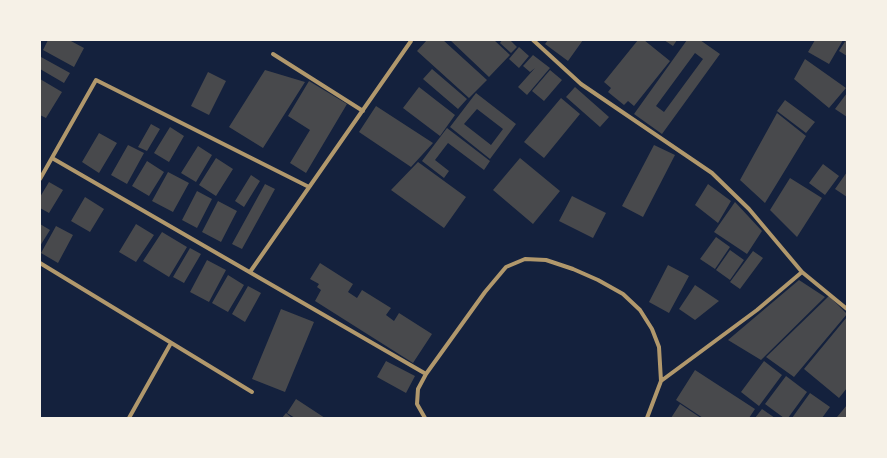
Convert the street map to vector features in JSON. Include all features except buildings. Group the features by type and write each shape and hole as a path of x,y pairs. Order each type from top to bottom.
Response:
{"street":[{"path":"533,40 581,84 712,174 749,209 802,272 847,309"},
{"path":"250,272 411,41"},
{"path":"273,54 363,110"},
{"path":"40,179 96,80 309,188"},
{"path":"52,158 426,374"},
{"path":"425,418 417,404 417,397 418,389 426,374 485,292 506,267 524,259 546,260 573,269 598,280 623,294 640,310 652,329 659,347 661,381 647,418"},
{"path":"40,263 252,392"},
{"path":"661,381 757,310 802,272"},
{"path":"129,418 171,343"}]}
